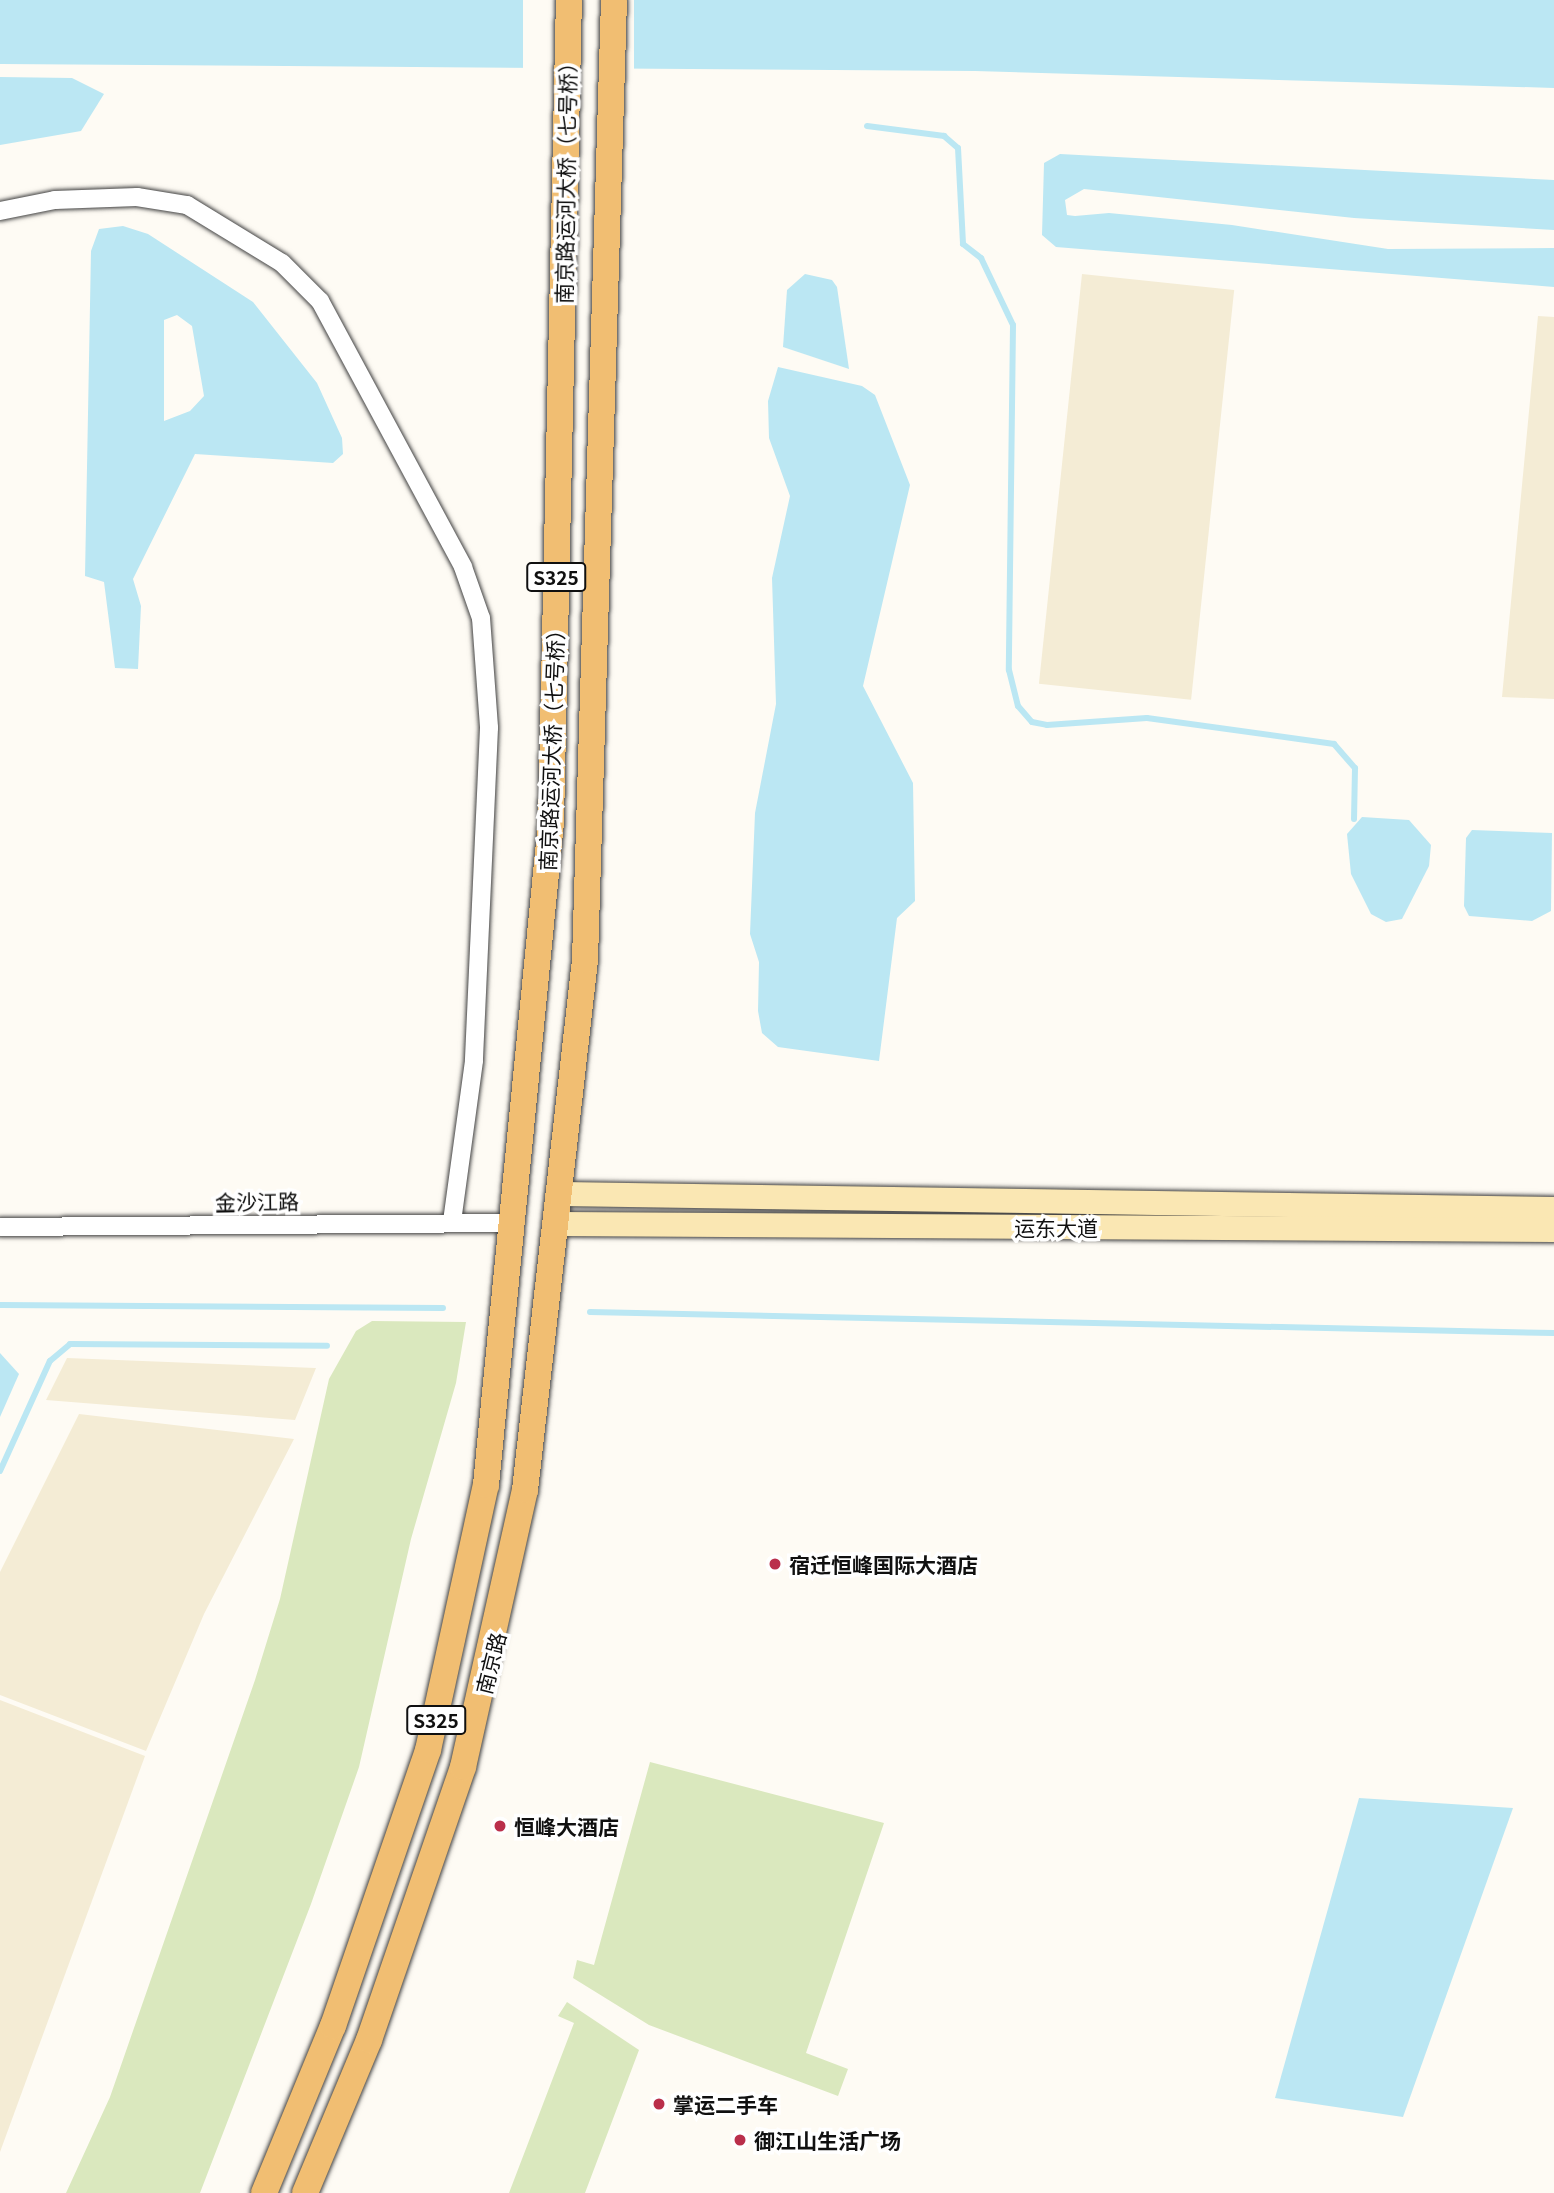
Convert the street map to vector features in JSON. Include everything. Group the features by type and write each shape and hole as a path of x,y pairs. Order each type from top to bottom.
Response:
{"main road":[{"name":"南京路运河大桥（七号桥）","path":"523,1153 551,822 569,0"},
{"name":"南京路运河大桥（七号桥）","path":"566,1150 594,808 614,0"},
{"name":"南京路","path":"305,2193 369,2040 463,1767 487,1677 525,1490 566,1150"},
{"name":"南京路","path":"264,2193 334,2026 428,1750 455,1647 486,1485 523,1153"},
{"name":"运东大道","path":"562,1195 1554,1209"},
{"name":"运东大道","path":"559,1224 1554,1230"}],"street":[{"path":"0,211 55,200 137,197 187,205 282,262 320,301 463,566 481,618 489,728 474,1061 452,1222"},
{"name":"金沙江路","path":"0,1227 514,1223"}],"shaded area":[{"path":"1082,274 1234,290 1191,700 1039,684"},
{"path":"1538,316 1554,317 1554,699 1502,697"},
{"path":"67,1358 316,1368 295,1420 46,1400"},
{"path":"79,1414 294,1439 204,1614 146,1751 0,1695 0,1572"},
{"path":"0,1700 145,1756 0,2152"}],"green space":[{"path":"372,1321 466,1322 456,1383 411,1539 359,1767 311,1904 200,2193 66,2193 110,2097 255,1680 280,1599 329,1379 356,1331"},
{"path":"650,1762 884,1823 806,2053 848,2069 838,2096 649,2025 573,1978 577,1960 594,1965"},
{"path":"567,2002 639,2050 585,2193 509,2193 574,2023 558,2016"}],"water":[{"path":"0,0 1554,0 1554,88 975,71 0,64"},
{"path":"0,77 72,78 104,94 81,131 0,145"},
{"path":"1060,154 1554,180 1554,230 1354,218 1084,189 1065,200 1067,215 1109,213 1232,225 1388,249 1554,248 1554,287 1056,247 1042,235 1044,163"},
{"path":"123,226 148,234 253,302 317,383 342,438 343,454 333,463 195,454 133,579 141,606 138,669 115,668 104,582 85,576 91,251 99,229","holes":["177,315 192,326 204,396 190,411 164,421 164,320"]},
{"path":"805,274 832,280 837,287 849,369 783,347 787,290"},
{"path":"778,367 862,386 875,395 910,485 863,686 913,783 915,901 897,918 879,1061 778,1047 762,1033 758,1011 759,962 750,934 755,813 776,704 772,578 790,496 769,438 768,401"},
{"path":"1362,817 1409,820 1431,845 1429,866 1402,919 1386,922 1371,914 1351,874 1347,834"},
{"path":"1472,830 1552,833 1551,911 1532,921 1469,916 1464,906 1466,838"},
{"path":"0,1353 19,1374 0,1417"},
{"path":"1359,1798 1513,1808 1403,2117 1275,2098"}],"pier":[{"path":"523,0 634,0 634,71 523,71"}],"waterway":[{"path":"867,126 944,136 958,148 963,244 981,258 1013,325 1009,670 1018,706 1032,722 1047,725 1147,718 1334,744 1355,768 1354,819"},
{"path":"0,1305 443,1308"},
{"path":"590,1312 1554,1333"},
{"path":"0,1471 50,1361 70,1344 327,1346"}],"place":[{"name":"宿迁恒峰国际大酒店","path":"775,1564"},
{"name":"恒峰大酒店","path":"500,1826"},
{"name":"掌运二手车","path":"659,2104"},
{"name":"御江山生活广场","path":"740,2140"}]}
